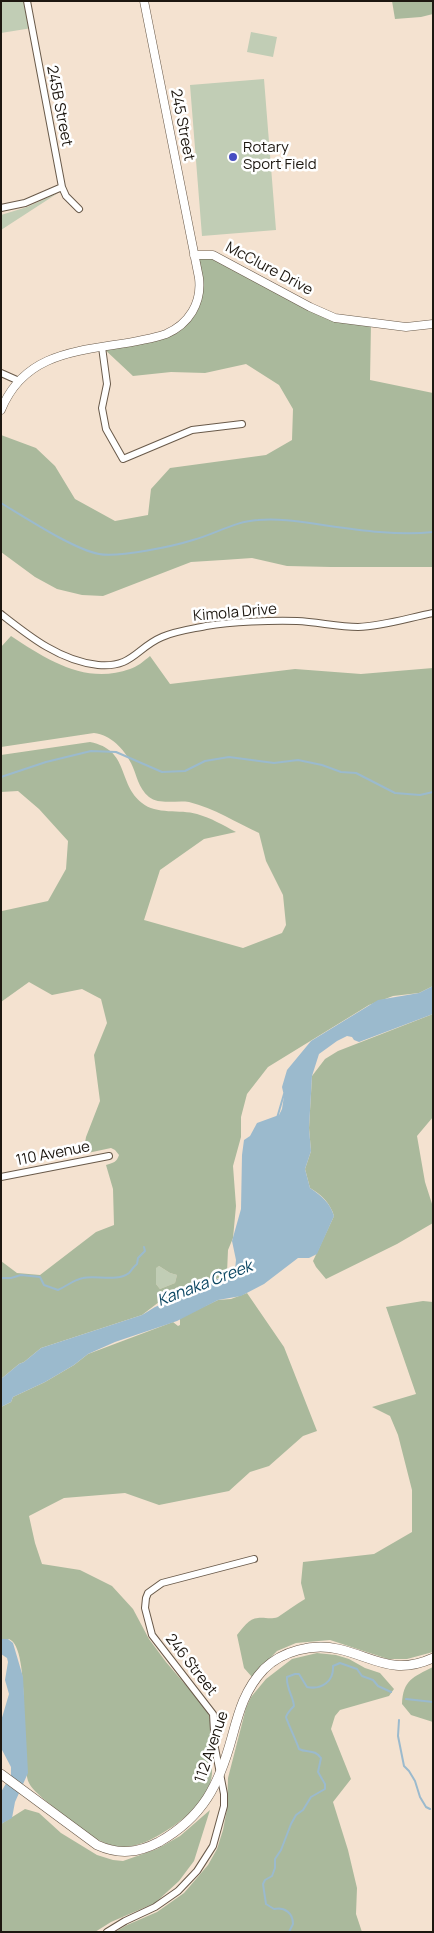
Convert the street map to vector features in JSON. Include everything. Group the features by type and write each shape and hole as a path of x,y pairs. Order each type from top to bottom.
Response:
{"main road":[{"name":"112 Avenue","path":"1,1774 97,1845 114,1852 131,1852 154,1844 183,1827 206,1803 220,1774 240,1708 247,1692 264,1670 280,1657 294,1651 330,1647 395,1666 416,1664 433,1658"}],"street":[{"name":"245B Street","path":"27,1 62,187 66,196 79,209"},
{"name":"245 Street","path":"144,1 194,255"},
{"path":"1,208 25,203 62,187"},
{"name":"McClure Drive","path":"194,255 213,254 310,307 335,318 406,327 433,324"},
{"path":"1,410 19,381 37,366 52,358 164,335 184,323 195,309 199,296 199,281 194,255"},
{"path":"102,347 107,384 102,408 106,429 123,459 192,430 242,424"},
{"path":"1,373 19,381"},
{"name":"Kimola Drive","path":"1,614 42,645 86,662 106,665 134,657 164,636 206,626 290,621 368,626 433,613"},
{"name":"110 Avenue","path":"1,1177 109,1156"},
{"name":"246 Street","path":"220,1774 215,1748 213,1714 152,1635 145,1608 146,1598 148,1594 162,1583 254,1559"},
{"path":"107,1932 125,1921 156,1907 178,1891 197,1872 218,1834 224,1794 220,1774"}],"green space":[{"path":"1,1 27,1 32,28 1,33"},
{"path":"392,1 433,1 433,14 395,19"},
{"path":"251,32 277,37 273,57 247,52"},
{"name":"Rotary Sport Field","path":"264,79 276,230 202,236 190,85"},
{"path":"58,193 1,230 1,215 27,207"},
{"path":"209,254 322,313 371,323 370,380 433,393 433,567 287,566 252,558 191,562 103,596 82,595 57,589 35,577 1,552 1,435 36,448 55,466 75,499 115,521 148,515 151,489 170,468 266,455 292,440 293,409 279,385 246,364 205,373 171,372 133,376 102,347 172,332 198,301 194,255"},
{"path":"11,636 39,654 68,668 98,674 130,669 150,656 170,684 295,669 361,674 433,668 433,986 419,993 393,996 369,1005 268,1067 247,1094 241,1117 241,1137 233,1166 236,1206 233,1238 228,1250 227,1273 204,1286 163,1304 159,1302 142,1315 41,1348 1,1379 1,1261 17,1273 40,1275 96,1232 114,1225 113,1189 106,1165 114,1162 119,1155 111,1148 83,1154 86,1137 100,1101 94,1055 107,1023 101,999 82,989 52,995 29,982 1,1002 2,911 48,901 66,869 68,841 39,809 18,791 1,792 1,755 90,742 103,746 117,760 134,795 148,807 197,814 236,832 204,839 160,870 144,920 243,948 282,933 286,925 283,895 266,861 259,833 216,812 189,802 158,801 149,797 140,785 128,758 121,748 111,740 94,733 1,747 1,647","holes":["159,1266 177,1275 175,1283 160,1289 156,1284 156,1268"]},
{"path":"433,1014 433,1117 417,1136 425,1182 433,1207 433,1223 397,1244 326,1279 313,1261 334,1216 325,1200 310,1188 305,1169 311,1151 309,1128 312,1076 325,1059 338,1051"},
{"path":"159,1266 177,1275 175,1283 160,1289 156,1284 155,1268"},
{"path":"247,1293 284,1347 317,1431 303,1436 269,1466 250,1472 229,1491 159,1505 125,1493 64,1498 29,1516 42,1564 80,1570 112,1586 133,1609 149,1639 207,1710 209,1715 211,1730 209,1754 212,1767 209,1787 205,1795 193,1810 179,1822 154,1838 126,1847 114,1846 103,1842 77,1826 39,1795 29,1783 26,1770 23,1682 20,1662 16,1647 9,1639 1,1639 1,1407 11,1402 13,1397 45,1382 74,1365 88,1354 173,1322 178,1326 180,1325 180,1319 184,1316 218,1300 231,1299"},
{"path":"423,1301 433,1302 433,1652 407,1659 388,1659 330,1640 296,1643 277,1651 252,1677 244,1668 237,1635 246,1624 255,1618 278,1617 305,1599 301,1583 303,1562 374,1554 412,1532 412,1490 398,1435 390,1416 372,1407 416,1394 386,1307"},
{"path":"317,1653 336,1655 349,1659 365,1668 380,1673 394,1689 389,1696 340,1710 335,1716 331,1729 351,1779 333,1802 348,1850 357,1888 356,1914 362,1932 115,1932 157,1912 184,1893 208,1865 217,1849 223,1830 227,1809 228,1778 246,1708 251,1697 266,1679 292,1659"},
{"path":"433,1667 433,1722 411,1715 402,1704 404,1690 410,1680"},
{"path":"25,1809 39,1813 61,1833 97,1855 123,1861 157,1849 180,1836 210,1810 194,1861 179,1881 155,1903 111,1922 95,1932 1,1932 1,1824"}],"water":[{"path":"433,986 433,1014 359,1042 347,1036 319,1054 312,1076 309,1128 311,1151 305,1169 310,1188 325,1200 334,1216 317,1254 309,1258 298,1258 264,1284 241,1296 218,1300 177,1321 115,1342 88,1354 74,1365 45,1382 13,1397 11,1402 1,1407 1,1379 41,1348 142,1315 155,1307 204,1286 235,1270 236,1260 232,1241 241,1209 244,1140 250,1136 257,1123 279,1115 284,1096 282,1087 287,1070 311,1041 378,1000 419,993"},
{"path":"1,1639 8,1639 13,1643 23,1677 28,1773 15,1802 12,1818 1,1824 1,1792 11,1775 11,1767 1,1748 1,1721 9,1694 5,1680 8,1662 7,1658 1,1654"}],"waterway":[{"path":"1,503 76,546 88,551 108,555 146,551 173,545 242,523 258,520 291,521 392,533 433,532"},
{"path":"1,777 46,762 91,751 116,752 162,772 185,771 205,761 229,757 274,763 298,760 322,765 341,772 356,773 395,793 420,795 433,792"},
{"name":"Kanaka Creek","path":"277,1118 284,1094"},
{"path":"1,1278 21,1275 40,1277 44,1285 58,1290 83,1278 124,1276 137,1264 138,1258 145,1251 144,1247"},
{"path":"289,1932 293,1924 292,1917 285,1910 274,1909 266,1904 263,1884 265,1880 272,1876 275,1868 275,1859 281,1850 296,1815 303,1810 311,1797 325,1789 325,1784 318,1772 321,1758 314,1752 299,1749 286,1717 294,1706 287,1677 299,1674 307,1687 322,1686 329,1680 333,1666 340,1663 357,1669 362,1676 373,1680 378,1686 391,1692"},
{"path":"406,1699 433,1702"},
{"path":"399,1720 398,1736 404,1766 415,1781 420,1797 426,1807 430,1809"}],"place":[{"name":"Rotary Sport Field","path":"233,157"}]}
